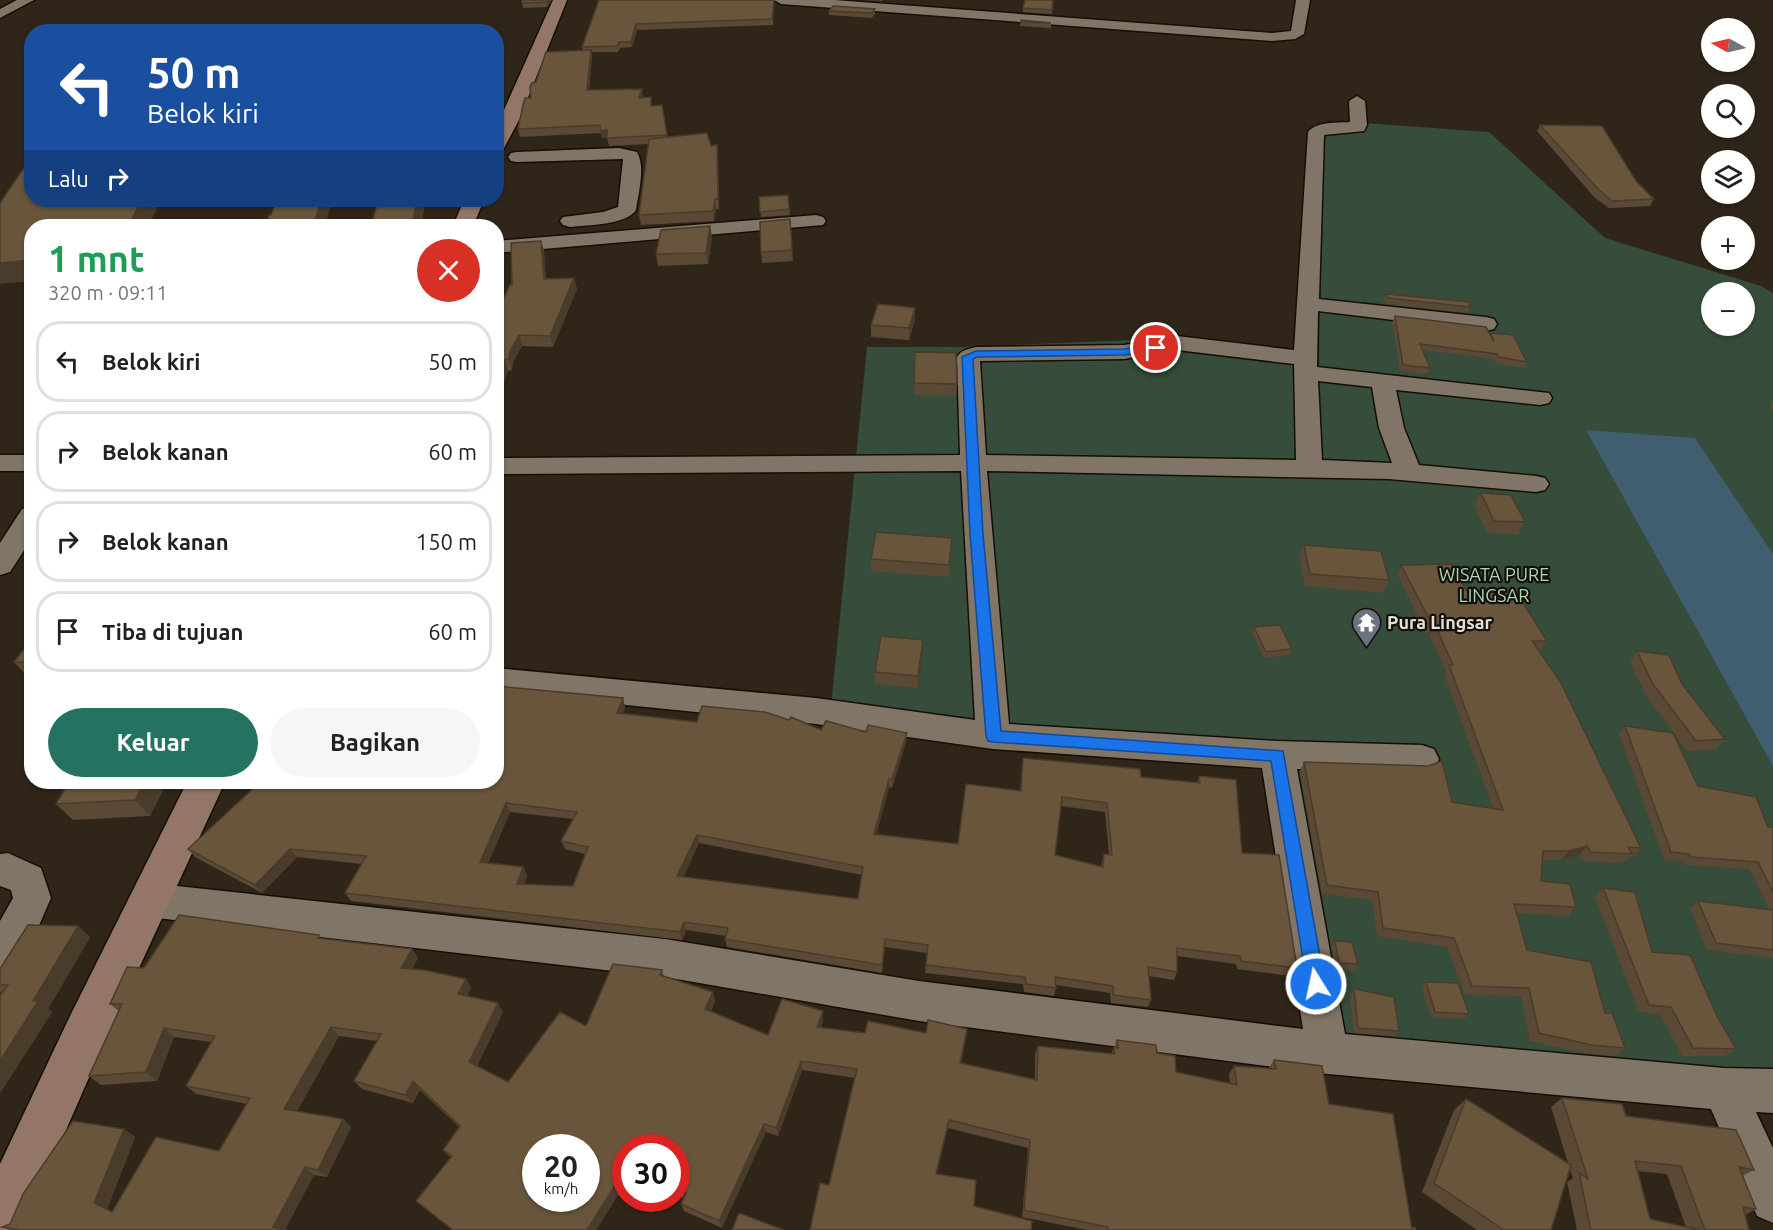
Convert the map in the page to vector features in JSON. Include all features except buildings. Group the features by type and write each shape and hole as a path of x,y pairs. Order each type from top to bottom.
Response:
{"street":[{"path":"0,14 27,0"},
{"path":"504,131 560,0"},
{"path":"781,0 923,5 1214,34 1283,37 1295,35 1299,31 1303,0"},
{"path":"1309,468 1306,366 1316,132 1327,128 1358,127 1357,101"},
{"path":"518,157 619,153 631,156 632,167 627,210 606,218 557,222"},
{"path":"504,246 816,220"},
{"path":"1310,304 1486,324"},
{"path":"993,736 977,534 968,357 976,354 1124,352 1177,344 1383,381 1540,398"},
{"path":"1383,381 1394,445 1410,472"},
{"path":"0,463 24,463"},
{"path":"504,466 974,463 1309,468 1410,472 1536,484"},
{"path":"0,566 24,527"},
{"path":"504,681 816,711 993,736 1278,755 1422,759"},
{"path":"1278,755 1328,1053"},
{"path":"0,1221 203,789"},
{"path":"0,870 8,869 28,880 32,898 20,924 0,954"},
{"path":"149,900 665,958 920,1001 1328,1053 1724,1089 1773,1091"},
{"path":"1724,1089 1773,1200"}],"green space":[{"name":"WISATA PURE LINGSAR","path":"1363,123 1489,132 1605,238 1701,268 1701,270 1709,270 1748,282 1701,282 1701,336 1755,336 1755,284 1773,293 1773,1081 1344,1054 1268,750 831,706 867,347 960,347 1132,340 1319,367 1321,137"}],"water":[{"path":"1586,430 1695,438 1773,554 1773,766"}],"place":[{"name":"Pura Lingsar","path":"1366,648"}],"route":[{"path":"1156,348 1124,352 976,354 968,357 977,534 993,736 1278,755 1316,984"}]}
